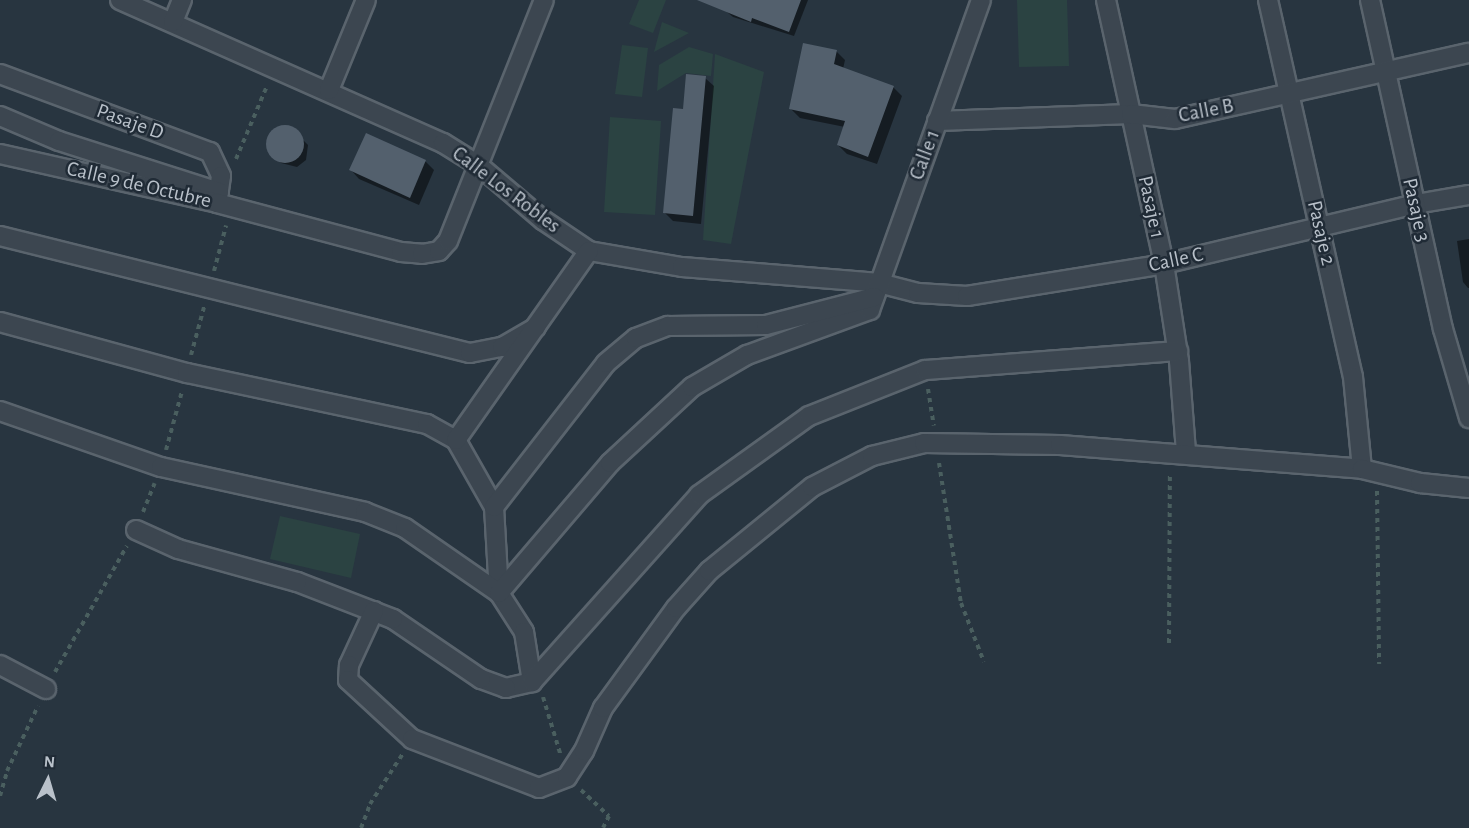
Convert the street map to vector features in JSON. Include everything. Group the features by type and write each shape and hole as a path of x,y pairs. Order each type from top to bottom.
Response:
{"street":[{"name":"Calle Los Robles","path":"120,0 276,66 443,143 477,164 543,220 589,251 875,296"},
{"path":"173,22 182,0"},
{"path":"329,90 366,0"},
{"path":"477,164 544,0"},
{"name":"Calle 1","path":"875,296 981,0"},
{"name":"Pasaje 1","path":"1106,0 1164,264 1178,351 1178,452"},
{"name":"Pasaje 2","path":"1268,0 1353,377 1369,471"},
{"name":"Pasaje 3","path":"1370,0 1383,71 1416,204 1443,329 1469,418"},
{"name":"Calle B","path":"937,121 1131,114 1175,119 1469,53"},
{"name":"Pasaje D","path":"0,74 210,152 221,176 218,198"},
{"path":"0,116 59,141 218,198"},
{"name":"Calle 9 de Octubre","path":"0,154 218,198 276,218 401,252 422,254 439,251 448,241 477,164"},
{"name":"Calle C","path":"875,296 918,293 967,296 1164,264 1416,204 1469,195"},
{"path":"0,236 470,353 502,347 536,327"},
{"path":"456,440 589,251"},
{"path":"494,507 606,363 636,338 668,326 766,325 875,296"},
{"path":"499,593 610,463 692,387 747,355 875,296"},
{"path":"0,322 187,373 427,424 456,440 494,507 499,593"},
{"path":"136,530 178,549 297,582 393,619 481,678 506,688 532,682 699,495 809,416 925,370 1178,351"},
{"path":"0,411 161,467 365,512 405,528 499,593 524,632 532,682"},
{"path":"374,611 349,665 348,680 412,739 539,788 567,777 584,751 603,708 676,608 709,571 812,487 872,456 924,443 1178,452 1369,471 1469,488"},
{"path":"0,665 46,689"}],"path":[{"path":"235,161 276,66"},
{"path":"925,370 961,603 984,662"},
{"path":"1168,643 1178,452"},
{"path":"1369,471 1379,664"},
{"path":"0,796 7,771 46,689 136,530"},
{"path":"361,828 370,804 412,739"}],"green space":[{"path":"639,0 666,0 653,33 629,24"},
{"path":"1017,0 1067,0 1069,66 1019,67"},
{"path":"662,22 689,33 654,52"},
{"path":"622,45 648,48 642,97 615,94"},
{"path":"689,47 713,54 711,76 686,73 657,91 659,65"},
{"path":"715,54 764,72 731,244 703,240"},
{"path":"610,117 661,121 655,215 604,212"},
{"path":"280,516 360,534 351,578 270,559"}],"building":[{"path":"697,0 801,0 789,32 752,18 751,22"},
{"path":"803,43 837,50 834,64 894,86 868,157 837,145 845,121 789,109"},
{"path":"686,74 706,76 693,216 663,213 673,108 683,109"},
{"path":"285,125 298,131 304,144 298,157 285,163 272,157 266,144 272,131"},
{"path":"366,133 426,160 410,198 349,170"}]}
